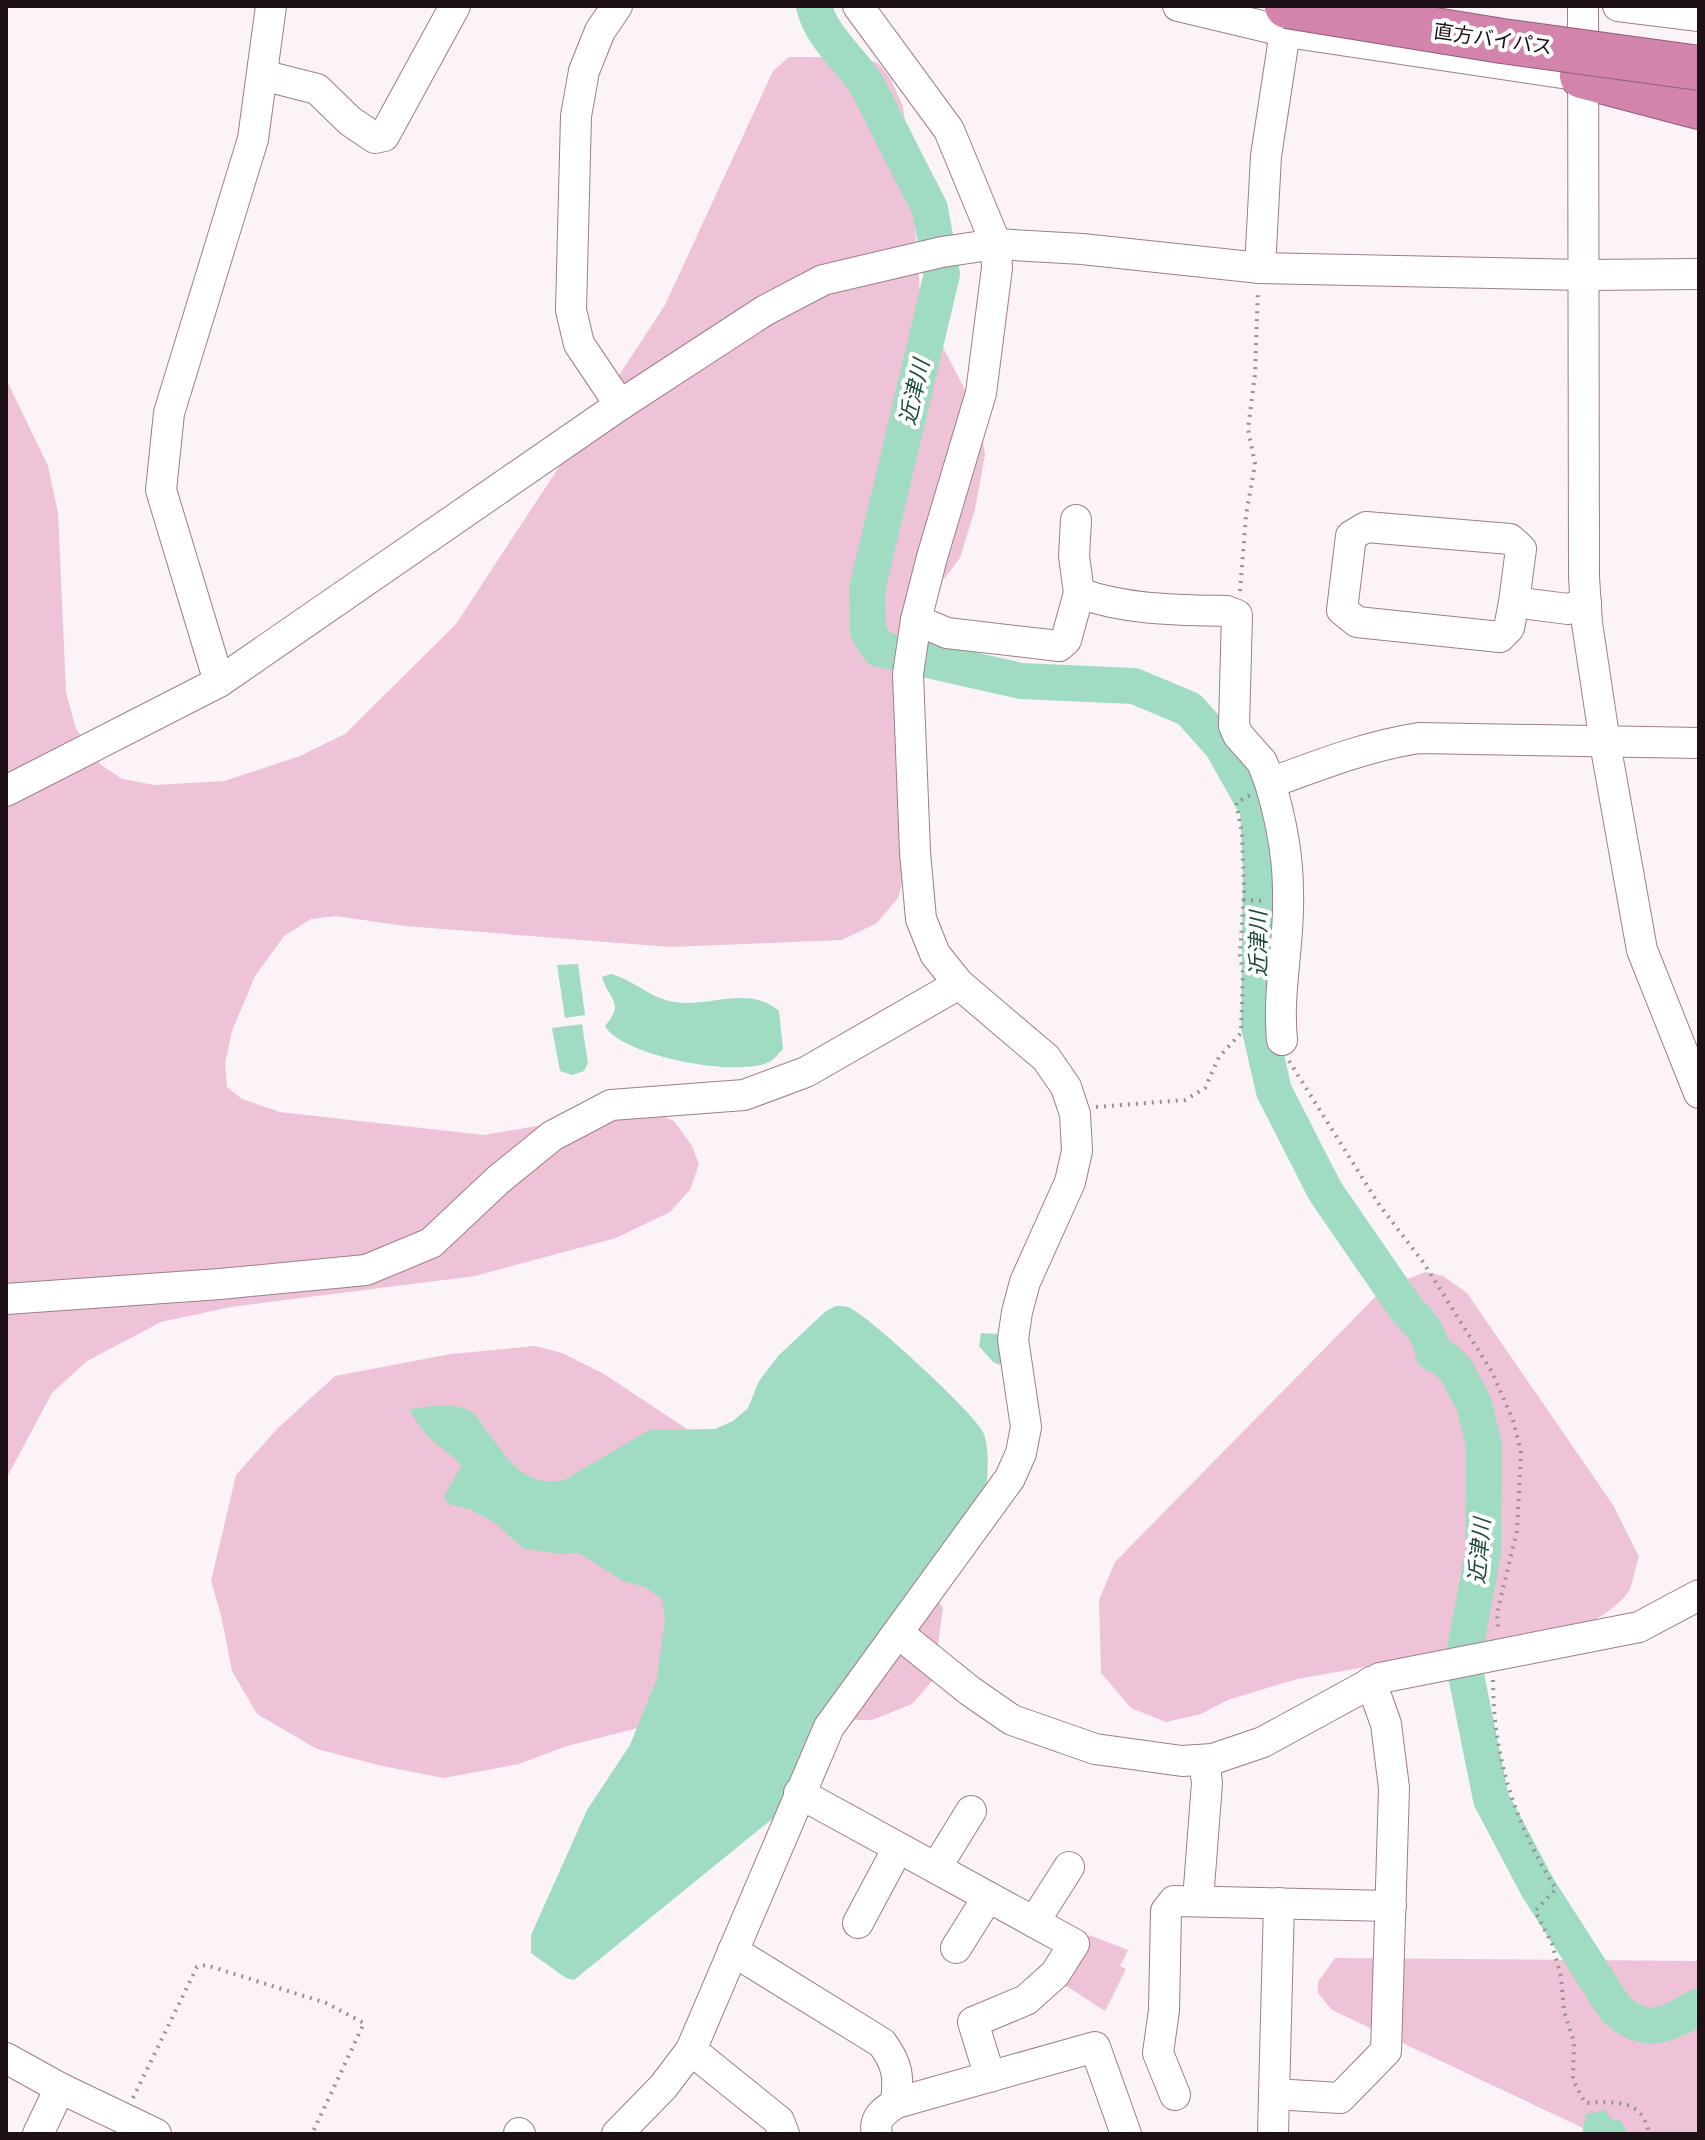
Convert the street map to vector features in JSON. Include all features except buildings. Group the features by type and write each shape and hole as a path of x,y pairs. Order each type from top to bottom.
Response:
{"highway":[{"name":"直方バイパス","path":"1454,6 1699,42"},
{"name":"直方バイパス","path":"1288,15 1699,68"},
{"path":"1582,76 1699,107"}],"street":[{"path":"219,682 161,490 169,413 253,139 271,6"},
{"path":"262,75 317,89 350,121 375,138 384,136 455,6"},
{"path":"617,6 600,31 584,71 576,116 571,310 579,344 620,405"},
{"path":"617,2134 663,2087 691,2050 829,1727 1010,1478 1021,1453 1026,1427 1013,1339 1017,1312 1025,1282 1070,1182 1077,1151 1073,1108 1066,1087 1046,1058 959,984 935,954 921,919 915,852 908,674 916,620 932,557 981,393 997,268 949,130 858,6"},
{"path":"1178,6 1288,15 1582,76"},
{"path":"1583,6 1586,603 1605,743 1642,950 1699,1093"},
{"path":"1618,6 1699,16"},
{"path":"1260,268 1266,156 1288,15"},
{"path":"6,791 219,682 620,405 797,293 823,280 942,252 987,245 1082,249 1260,268 1584,275 1699,274"},
{"path":"916,620 947,633 1059,646 1066,640 1079,593 1074,556 1076,520"},
{"path":"1366,527 1510,539 1521,549 1514,602 1509,628 1500,637 1357,622 1342,610 1351,536 1366,527"},
{"path":"1079,593 1160,610 1227,611 1237,615 1234,726 1262,762 1270,783 1279,814 1289,895 1279,1014 1282,1040"},
{"path":"1514,602 1568,609 1586,603"},
{"path":"1270,783 1391,742 1419,738 1699,743"},
{"path":"6,1299 366,1270 431,1243 498,1180 552,1136 611,1105 744,1095 806,1072 959,984"},
{"path":"898,1633 970,1691 1012,1720 1095,1749 1182,1761 1204,1760 1263,1742 1380,1678 1639,1627 1699,1595"},
{"path":"1274,2094 1340,2098 1386,2051 1394,1788 1386,1724 1371,1682"},
{"path":"1198,1900 1207,1783 1204,1760"},
{"path":"799,1793 1074,1944 1055,1974 1026,2000 973,2022 990,2077"},
{"path":"936,1868 971,1811"},
{"path":"858,1923 898,1848"},
{"path":"1034,1922 1069,1867"},
{"path":"956,1948 988,1897"},
{"path":"1175,2095 1158,2053 1164,2010 1166,1911 1174,1901 1391,1906"},
{"path":"1273,2134 1279,1903"},
{"path":"733,1951 882,2043 894,2060 898,2082 896,2103"},
{"path":"877,2134 875,2129 880,2114 896,2103 1095,2047 1125,2134"},
{"path":"691,2050 779,2121 784,2134"},
{"path":"8,2059 156,2134"},
{"path":"38,2134 60,2088"}],"path":[{"path":"1237,615 1246,515 1255,464 1248,429 1255,374 1260,268"},
{"path":"1073,1108 1185,1100 1205,1088 1219,1057 1241,1033 1243,972 1240,955 1244,900 1242,833 1236,803"},
{"path":"1282,1040 1290,1063 1311,1098 1380,1206 1423,1262 1492,1372 1513,1420 1521,1453 1517,1531 1497,1613 1499,1654 1492,1681 1497,1736 1511,1801 1536,1857 1556,1889 1535,1911 1552,1944 1561,1977 1564,2011 1574,2042 1573,2080 1585,2103 1629,2105 1640,2111 1647,2122 1649,2134"},
{"path":"124,2119 197,1967 206,1965 326,2003 364,2023 312,2134"}],"shaded area":[{"path":"789,57 859,57 878,63 890,78 903,106 921,305 979,417 985,455 975,509 960,558 944,579 918,592 901,620 903,879 898,898 877,923 842,940 670,947 405,926 336,916 311,919 284,936 255,976 232,1031 225,1064 227,1087 242,1099 280,1112 484,1135 642,1108 674,1121 692,1146 699,1164 690,1190 670,1212 616,1238 475,1276 231,1307 161,1322 87,1361 52,1393 6,1479 6,379 48,466 58,513 66,692 76,729 100,764 122,779 154,785 224,781 300,756 345,734 456,624 665,305 773,71"},
{"path":"578,964 585,1015 565,1018 557,965"},
{"path":"611,974 669,1001 683,1003 740,998 767,1003 779,1011 783,1049 769,1062 733,1067 682,1061 633,1047 615,1037 605,1026 615,1006 602,977"},
{"path":"582,1024 588,1063 584,1071 572,1075 560,1071 552,1028"},
{"path":"1426,1272 1443,1276 1467,1293 1613,1505 1639,1557 1630,1589 1613,1607 1578,1630 1297,1679 1228,1700 1201,1714 1166,1722 1131,1708 1101,1673 1099,1600 1115,1562 1385,1287"},
{"path":"836,1306 848,1307 876,1327 976,1422 983,1432 987,1448 985,1499 777,1815 574,1980 566,1978 531,1953 531,1935 587,1810 630,1745 657,1678 665,1618 662,1599 645,1587 623,1581 579,1553 524,1549 495,1523 472,1510 448,1504 444,1497 461,1466 428,1437 408,1409 448,1405 470,1411 518,1469 538,1480 564,1480 649,1430 715,1429 733,1421 748,1408 759,1381 779,1355 826,1311"},
{"path":"981,1333 1000,1334 1003,1359 1000,1365 993,1362 979,1346"},
{"path":"535,1346 562,1353 604,1374 931,1591 943,1608 933,1680 912,1704 872,1720 673,1719 567,1746 519,1764 444,1778 317,1749 257,1714 232,1671 211,1581 236,1475 278,1428 335,1376 451,1354"},
{"path":"1089,1935 1128,1950 1120,1966 1126,1969 1105,2011 1060,1982"},
{"path":"1335,1958 1699,1961 1699,2134 1596,2134 1332,2010 1318,1993 1318,1982"},
{"path":"1605,2110 1611,2119 1621,2121 1628,2134 1582,2134 1586,2114"}],"waterway":[{"name":"近津川","path":"814,6 823,29 868,87 930,209 942,274 867,589 868,631 879,649 1021,681 1134,686 1189,709 1222,746 1258,810 1261,868 1259,1026 1274,1091 1325,1191 1409,1313 1425,1331 1433,1353 1456,1370 1474,1404 1484,1445 1483,1553 1463,1660 1491,1799 1538,1888 1615,2008 1637,2023 1657,2025 1699,2006"}]}
